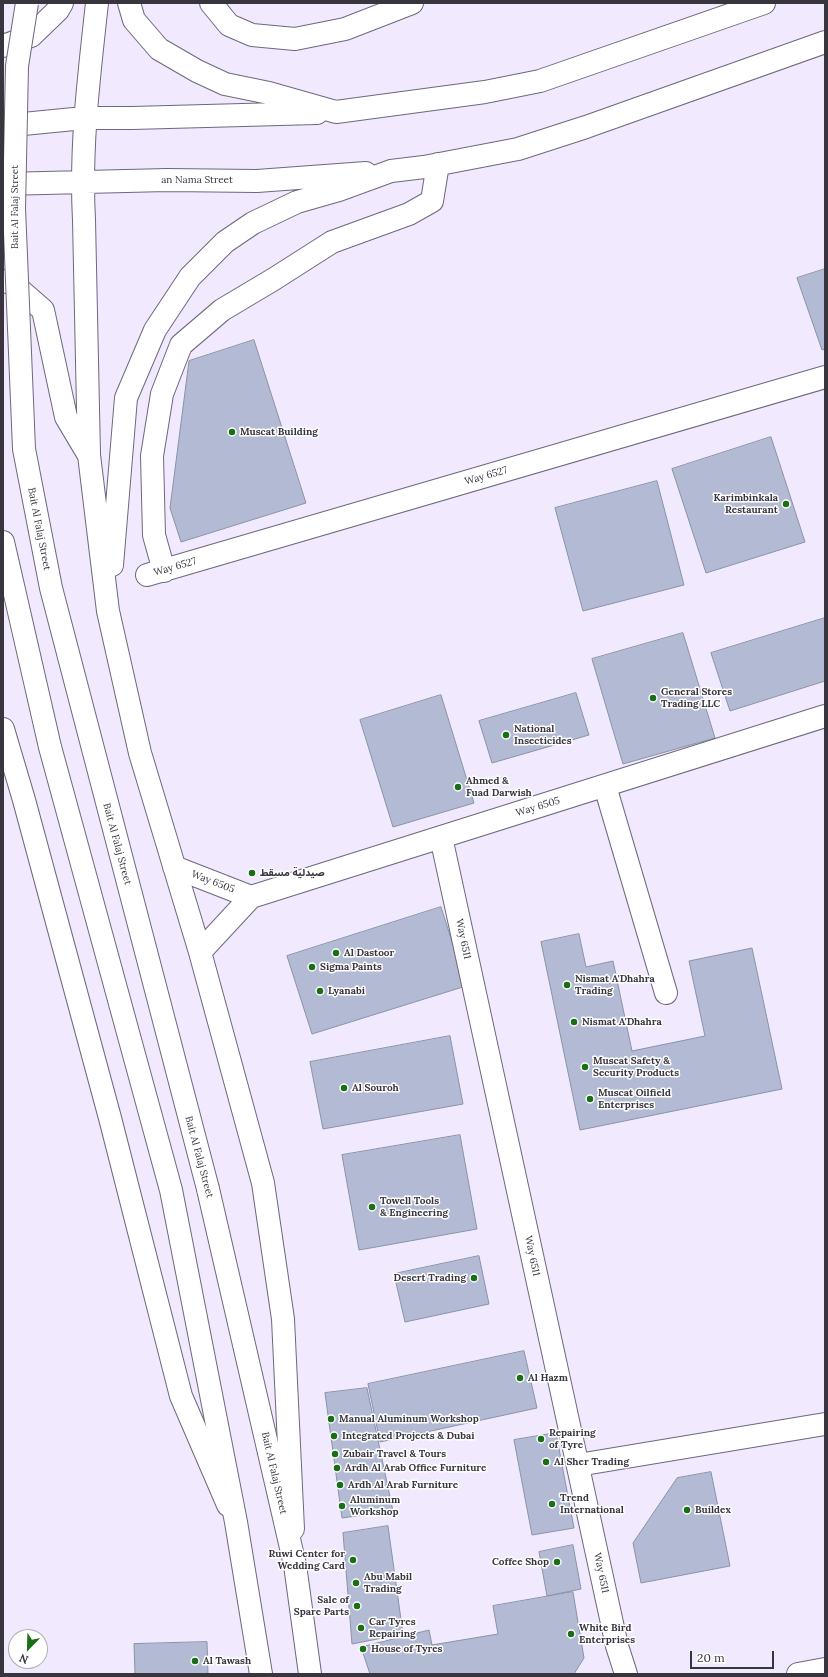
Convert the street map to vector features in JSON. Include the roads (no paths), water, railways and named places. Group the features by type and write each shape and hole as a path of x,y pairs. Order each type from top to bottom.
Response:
{"street":[{"name":"Bait Al Falaj Street","path":"27,3 17,66 14,208 24,449 53,595 208,1189 295,1565 310,1674"},
{"path":"3,46 31,36 58,10 62,3"},
{"path":"96,3 84,118 82,183 89,455 108,611 140,753 200,952 262,1183 283,1319 286,1407 295,1565"},
{"path":"128,3 134,20 159,49 197,71 225,84 269,93 336,112"},
{"path":"210,3 229,25 252,34 296,39 345,29 412,3"},
{"path":"3,126 84,118 336,112 485,92 540,82 764,3"},
{"path":"108,611 126,398 155,330 190,277 231,238 254,223 297,202 339,190 391,171 518,149 586,127 825,42"},
{"name":"Way 6527","path":"438,164 432,201 409,214 332,242 222,310 181,345 162,394 152,456 156,573 824,382"},
{"name":"an Nama Street","path":"3,184 167,180 257,181 391,171"},
{"path":"3,281 12,283 43,310 66,417 89,455"},
{"path":"3,542 50,747 172,1190 236,1522 261,1674"},
{"name":"Way 6505","path":"200,952 252,897 825,716"},
{"path":"3,729 26,808 110,1118 181,1396 236,1522"},
{"path":"605,786 666,994"},
{"name":"Way 6511","path":"441,837 617,1646 626,1674"},
{"name":"Way 6505","path":"174,868 252,897"},
{"path":"578,1465 825,1424"},
{"path":"798,1674 825,1669"}],"place":[{"name":"Muscat Building","path":"232,432"},
{"name":"Karimbinkala Restaurant","path":"786,504"},
{"name":"General Stores Trading LLC","path":"653,698"},
{"name":"National Insecticides","path":"506,735"},
{"name":"Ahmed & Fuad Darwish","path":"458,787"},
{"name":"صيدلية مسقط","path":"252,873"},
{"name":"Al Dastoor","path":"336,953"},
{"name":"Sigma Paints","path":"312,967"},
{"name":"Nismat A'Dhahra Trading","path":"567,985"},
{"name":"Lyanabi","path":"320,991"},
{"name":"Nismat A'Dhahra","path":"574,1022"},
{"name":"Muscat Safety & Security Products","path":"585,1067"},
{"name":"Al Souroh","path":"344,1088"},
{"name":"Muscat Oilfield Enterprises","path":"590,1099"},
{"name":"Towell Tools & Engineering","path":"372,1207"},
{"name":"Desert Trading","path":"474,1278"},
{"name":"Al Hazm","path":"520,1378"},
{"name":"Manual Aluminum Workshop","path":"331,1419"},
{"name":"Integrated Projects & Dubai","path":"334,1436"},
{"name":"Repairing of Tyre","path":"541,1439"},
{"name":"Zubair Travel & Tours","path":"335,1454"},
{"name":"Al Sher Trading","path":"546,1462"},
{"name":"Ardh Al Arab Office Furniture","path":"337,1468"},
{"name":"Ardh Al Arab Furniture","path":"340,1485"},
{"name":"Trend International","path":"552,1504"},
{"name":"Aluminum Workshop","path":"342,1506"},
{"name":"Buildex","path":"687,1510"},
{"name":"Ruwi Center for Wedding Card","path":"353,1560"},
{"name":"Coffee Shop","path":"557,1562"},
{"name":"Abu Mabil Trading","path":"356,1583"},
{"name":"Sale of Spare Parts","path":"357,1606"},
{"name":"Car Tyres Repairing","path":"361,1628"},
{"name":"White Bird Enterprises","path":"571,1634"},
{"name":"House of Tyres","path":"363,1649"},
{"name":"Al Tawash","path":"195,1661"}]}
